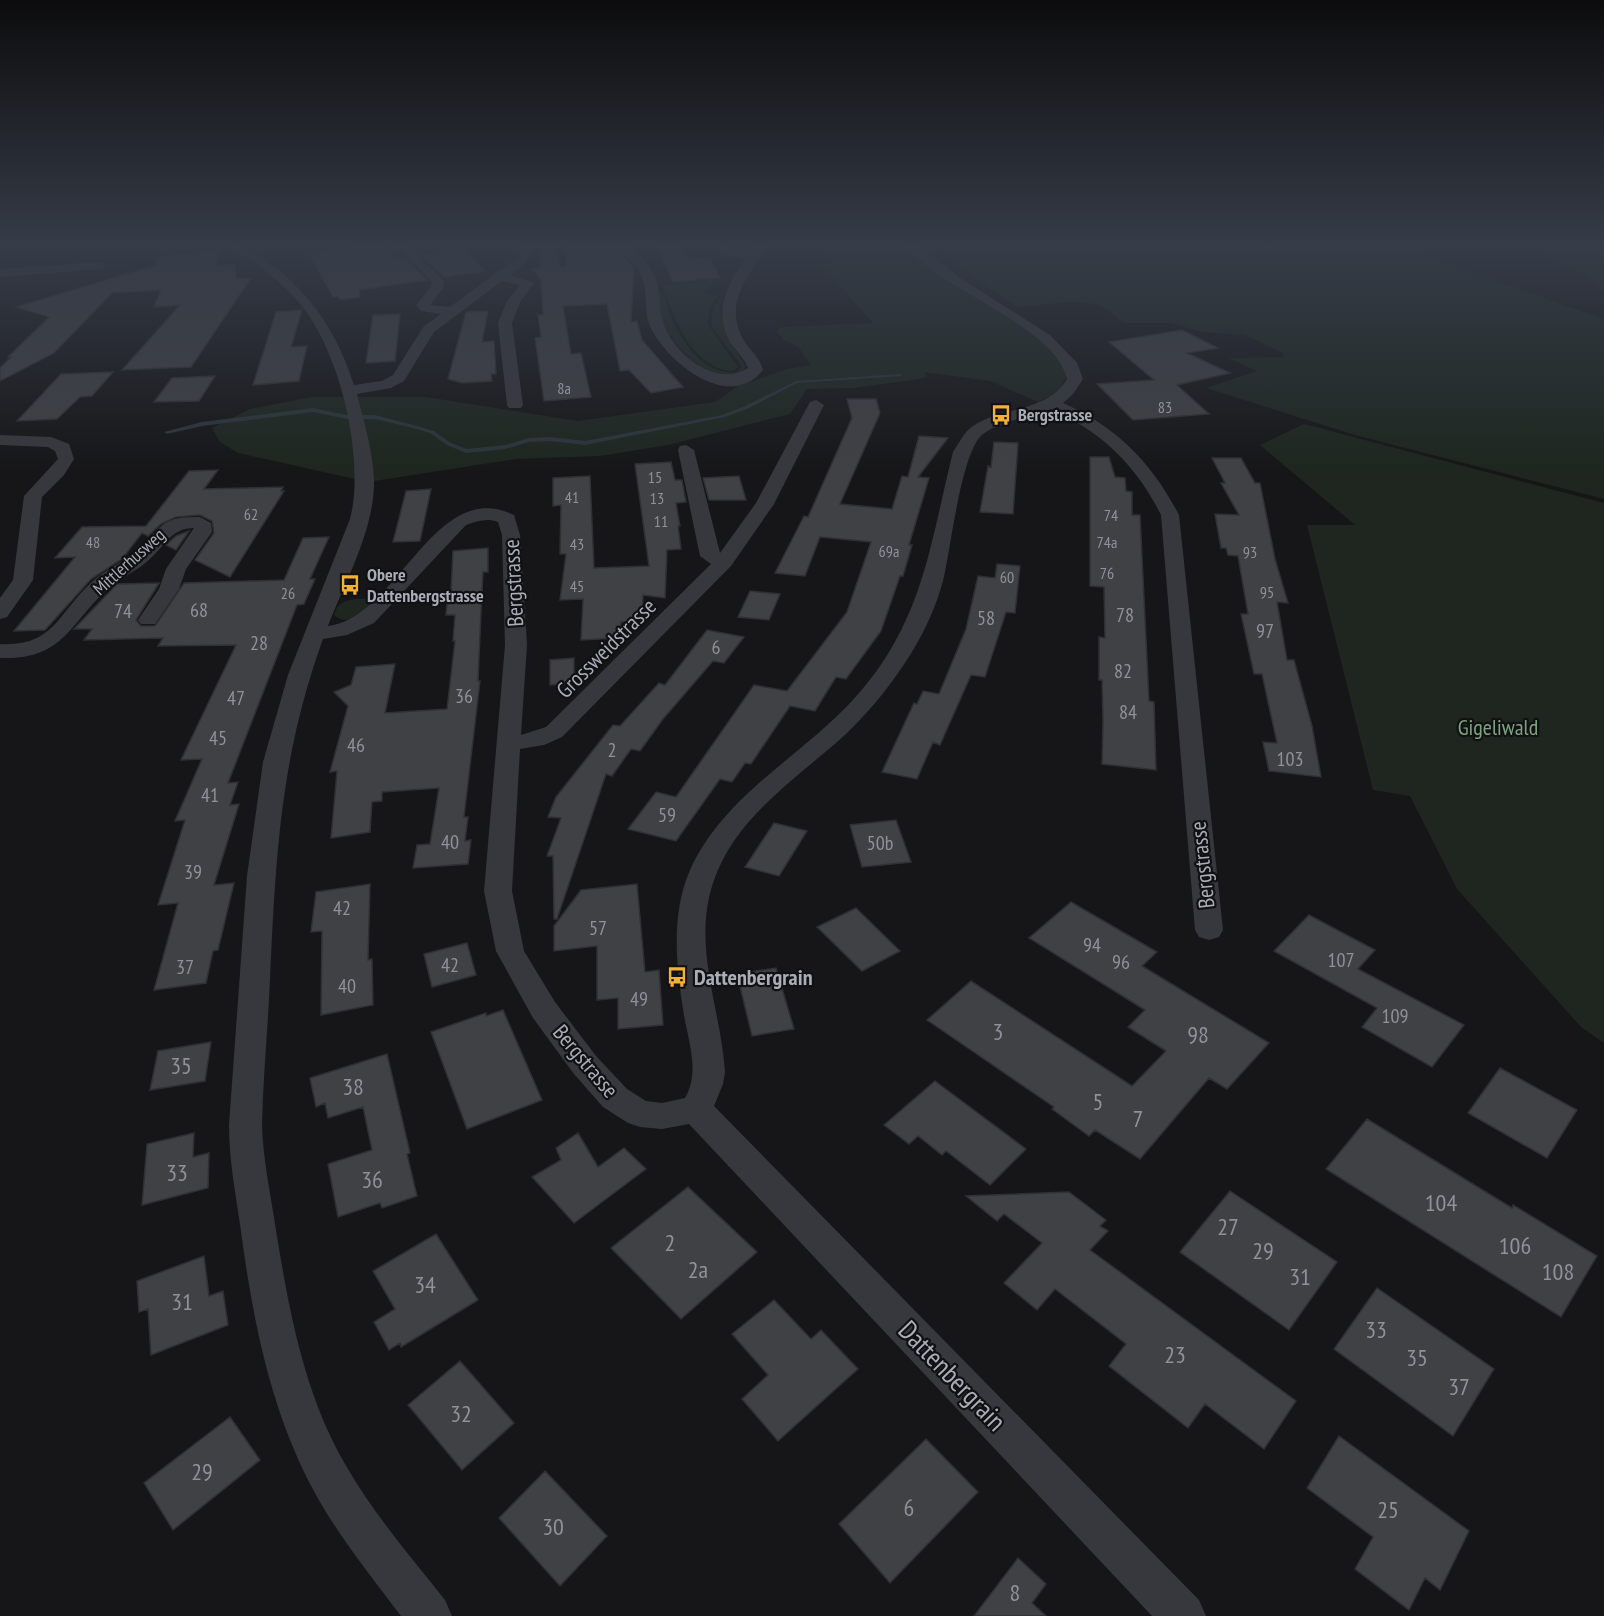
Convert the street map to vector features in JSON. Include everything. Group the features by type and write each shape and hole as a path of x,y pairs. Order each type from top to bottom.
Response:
{"street":[{"path":"320,321 336,348 349,390 364,475 362,504 355,530 314,634 286,716 267,811 248,1083 246,1150 264,1268 291,1381 309,1430 329,1477 383,1557 429,1616"},
{"path":"349,390 386,385 399,378 429,329 438,321"},
{"path":"506,321 515,405"},
{"path":"657,321 663,337 689,366 714,379 741,378 756,370 753,360 733,333 730,321"},
{"path":"696,1109 707,1093 710,1068 698,1012 691,950 697,890 704,870 723,834 750,801 859,707 906,643 927,599 961,452 970,439 977,430 991,424 1052,404 1065,394 1075,379 1075,372 1066,358 1023,321"},
{"name":"Bergstrasse","path":"1052,404 1092,423 1136,458 1156,484 1170,515 1209,930"},
{"name":"Grossweidstrasse","path":"508,744 536,740 554,732 724,562 765,504 816,405"},
{"path":"0,440 51,442 63,448 66,459 58,471 33,496 23,580 0,613"},
{"path":"686,450 710,556 724,562"},
{"name":"Bergstrasse","path":"314,634 340,631 367,619 459,521 480,514 505,518 511,535 516,645 498,891 510,951 544,1010 585,1065 615,1098 640,1113 662,1116 696,1109"},
{"name":"Mittlerhusweg","path":"0,651 25,650 56,639 98,586 141,557 165,528 189,522 200,523 204,527 203,532 176,569 169,589 148,620"},
{"name":"Dattenbergrain","path":"696,1109 1184,1616"}],"green space":[{"path":"662,321 673,321 681,337 705,363 725,372 737,372 742,366 712,328 711,321 722,321 730,341 745,365 744,370 732,375 720,375 707,371 685,353"},
{"path":"676,321 708,321 708,325 738,367 733,371 719,368 706,361 695,351"},
{"path":"872,321 1018,321 1055,356 1067,375 1056,392 1038,402 990,381 924,372 927,376 919,379 853,388 807,389 790,414 668,445 600,456 516,459 368,482 238,453 220,442 212,428 250,409 311,397 426,397 578,421 715,402 738,386 787,369 811,365 798,347 784,340 776,331 782,327 873,323"},
{"path":"1122,321 1604,321 1604,499 1355,435 1206,388 1257,371 1228,358 1284,357 1283,353 1245,335 1202,332 1171,323"},
{"name":"Gigeliwald","path":"1304,424 1604,503 1604,1043 1581,1027 1457,889 1410,796 1373,790 1307,525 1355,525 1260,445"},
{"path":"377,599 363,613 352,619 340,619 334,615 340,604 345,601"}],"building":[{"path":"44,321 85,321 54,353 0,381 0,368 11,357 8,357"},
{"path":"165,321 222,321 191,367 122,370"},
{"path":"273,321 299,321 291,347 307,346 299,381 253,385"},
{"path":"372,321 399,321 395,361 366,363"},
{"path":"463,321 486,321 482,342 494,341 496,374 491,374 492,381 462,383 448,379"},
{"path":"539,321 566,321 571,354 581,353 591,397 544,401 535,338 541,337"},
{"path":"610,321 637,321 642,340 683,387 651,393 629,370 620,371"},
{"path":"1182,330 1218,348 1187,353 1230,373 1177,385 1209,414 1133,420 1097,384 1154,380 1109,342"},
{"path":"113,372 92,396 80,397 57,419 17,421 61,374"},
{"path":"215,376 199,401 154,402 172,378"},
{"path":"847,399 876,399 880,413 840,504 892,509 902,476 908,477 919,436 948,438 918,477 929,478 909,545 912,545 903,576 900,576 881,631 846,679 836,677 815,711 790,706 751,764 745,763 732,782 720,779 676,841 628,829 656,792 676,797 754,685 787,691 847,612 871,542 820,537 805,576 775,573 804,516 808,517 852,418"},
{"path":"994,442 1018,443 1013,514 980,512 988,466 991,467"},
{"path":"1090,457 1109,457 1115,477 1125,478 1126,491 1132,492 1132,515 1140,515 1149,701 1154,702 1156,770 1102,764 1103,721 1102,680 1099,680 1099,637 1105,638 1104,587 1090,586"},
{"path":"1212,458 1241,458 1255,483 1260,483 1275,559 1288,603 1277,602 1287,660 1294,660 1312,726 1321,777 1269,771 1263,742 1277,743 1262,674 1254,674 1241,614 1248,614 1238,556 1228,555 1226,548 1221,548 1215,514 1239,515 1221,483 1225,483"},
{"path":"671,462 675,480 682,480 686,502 676,503 681,549 667,550 665,598 643,595 642,621 621,622 620,638 581,640 583,599 560,600 566,554 560,554 561,505 553,506 553,478 590,476 594,568 649,566 635,464"},
{"path":"218,470 204,489 283,487 281,491 284,491 230,577 195,560 214,533 212,521 200,515 176,517 161,524 148,536 142,533 122,559 91,579 45,630 14,631 75,557 55,558 82,527 146,526 189,471"},
{"path":"739,476 746,500 709,500 703,478"},
{"path":"431,489 420,541 393,542 406,491"},
{"path":"189,531 176,550 166,545 176,536"},
{"path":"329,537 310,579 315,579 304,604 297,605 228,783 238,782 230,805 239,804 214,885 234,883 218,950 213,951 206,983 154,990 178,903 158,905 185,820 175,821 202,759 181,760 236,645 158,646 163,638 84,640 92,629 74,629 117,584 159,583 136,620 141,626 155,626 184,583 284,580 303,538"},
{"path":"488,548 488,572 483,572 478,681 480,681 464,817 468,817 465,841 471,840 468,864 413,868 417,845 430,844 439,788 382,792 382,801 372,802 370,832 331,838 337,771 330,772 348,706 334,692 351,685 356,667 395,664 385,713 447,709 455,641 453,641 455,615 446,615 448,593 451,592 453,551"},
{"path":"997,564 1020,566 1015,613 1006,612 985,677 971,675 940,745 933,742 917,779 882,772 914,703 917,704 923,691 939,694 966,629 978,576 995,578"},
{"path":"750,591 780,594 769,620 738,617"},
{"path":"707,630 744,637 724,663 713,661 663,719 640,751 631,749 612,776 606,774 557,919 554,919 553,856 547,856 561,818 548,817 556,797 613,725 620,726 659,683 665,685"},
{"path":"574,658 574,683 550,685 550,660"},
{"path":"896,820 911,862 862,867 850,825"},
{"path":"774,823 807,831 779,876 745,867"},
{"path":"370,884 368,960 372,959 373,1005 321,1015 322,931 311,932 316,892"},
{"path":"637,884 645,972 659,970 663,1025 618,1029 618,998 597,1000 597,946 554,951 554,926 581,890"},
{"path":"1071,902 1157,952 1142,966 1269,1043 1227,1089 1209,1078 1140,1159 1095,1130 1089,1136 1052,1109 1054,1107 927,1020 971,981 1132,1086 1166,1051 1128,1027 1145,1010 1029,938"},
{"path":"856,908 900,951 862,971 817,927"},
{"path":"1309,915 1375,950 1358,969 1464,1025 1432,1067 1362,1027 1377,1008 1274,951"},
{"path":"467,943 476,975 432,987 424,954"},
{"path":"776,968 794,1029 752,1036 737,974"},
{"path":"503,1010 542,1100 467,1129 431,1032 486,1013 486,1016"},
{"path":"211,1042 205,1081 150,1090 158,1051"},
{"path":"387,1054 410,1153 407,1154 417,1196 382,1208 380,1203 338,1217 328,1164 372,1150 363,1107 328,1118 325,1103 316,1107 310,1078"},
{"path":"1500,1068 1577,1110 1547,1158 1468,1113"},
{"path":"935,1081 1026,1149 990,1185 946,1151 942,1155 918,1136 909,1144 884,1125"},
{"path":"1367,1119 1512,1208 1513,1205 1597,1256 1561,1317 1326,1169"},
{"path":"194,1133 193,1157 209,1153 208,1188 142,1205 147,1144"},
{"path":"578,1133 598,1167 624,1148 646,1169 574,1223 532,1177 561,1160 556,1148"},
{"path":"688,1187 757,1252 681,1319 611,1248"},
{"path":"1230,1191 1337,1262 1289,1330 1180,1252"},
{"path":"1069,1192 1106,1220 1100,1226 1108,1231 1090,1250 1296,1401 1264,1449 1205,1404 1188,1428 1109,1366 1126,1344 1055,1289 1037,1310 1004,1283 1042,1243 1004,1214 997,1221 966,1196"},
{"path":"436,1234 478,1300 401,1347 400,1343 389,1350 374,1322 395,1309 373,1271"},
{"path":"204,1256 209,1296 223,1291 228,1325 151,1355 148,1309 139,1312 137,1281"},
{"path":"1377,1288 1494,1369 1453,1436 1334,1349"},
{"path":"774,1300 811,1339 821,1330 858,1369 778,1441 742,1399 768,1375 732,1334"},
{"path":"460,1361 514,1423 462,1470 408,1405"},
{"path":"230,1417 260,1460 173,1530 144,1483"},
{"path":"1339,1436 1469,1531 1440,1590 1425,1578 1409,1610 1355,1569 1373,1537 1307,1488"},
{"path":"926,1439 978,1492 890,1583 839,1524"},
{"path":"545,1471 607,1536 560,1586 499,1518"},
{"path":"1018,1558 1046,1584 1032,1603 1046,1616 974,1616"}],"waterway":[{"path":"167,432 202,424 313,410 347,417 375,417 415,427 432,432 449,444 466,451 505,447 529,440 550,439 585,443 723,416 747,407 796,382 900,375"}],"place":[{"name":"Bergstrasse","path":"1001,415"},
{"name":"Obere Dattenbergstrasse","path":"350,585"},
{"name":"Dattenbergrain","path":"677,977"}]}
